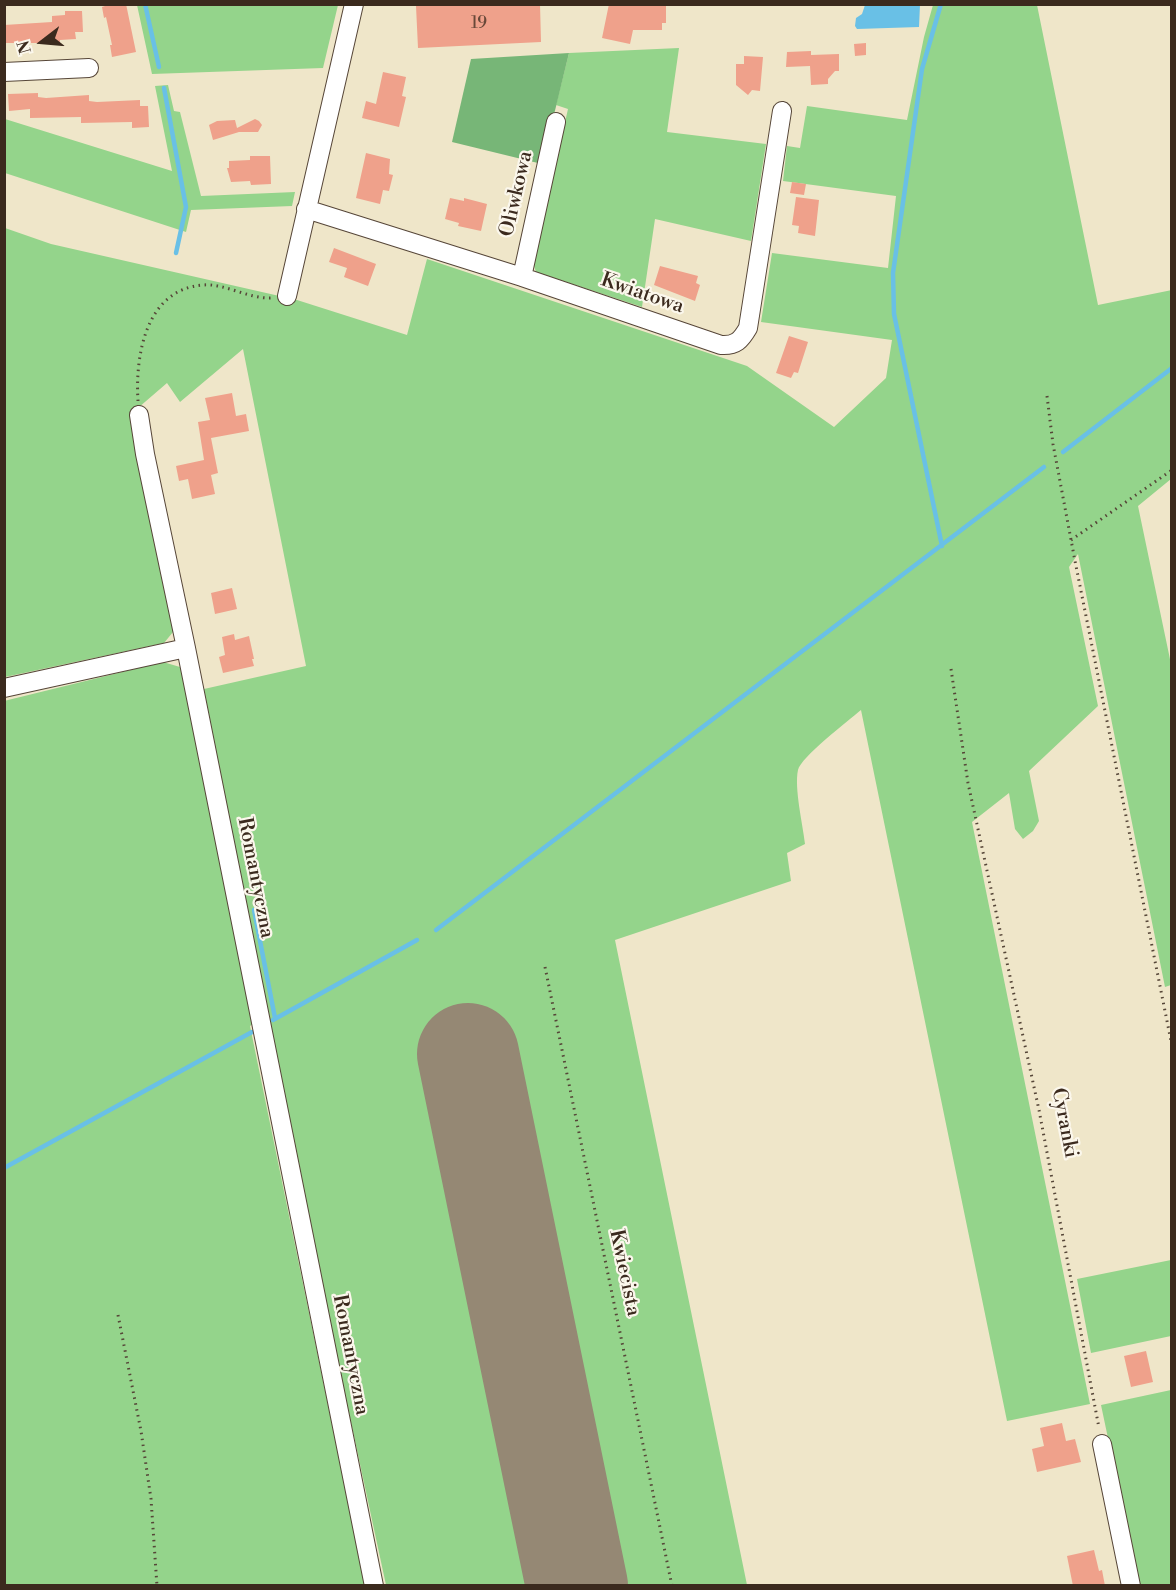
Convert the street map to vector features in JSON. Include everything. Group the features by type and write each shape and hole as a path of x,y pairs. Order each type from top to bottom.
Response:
{"street":[{"path":"281,294 306,209 354,4"},
{"path":"4,72 89,68"},
{"name":"Kwiatowa","path":"306,209 522,277 722,345 736,344 748,328 782,111"},
{"name":"Oliwkowa","path":"522,277 556,122"},
{"name":"Romantyczna","path":"139,415 374,1586"},
{"path":"4,688 186,648"},
{"path":"1102,1444 1131,1586"}],"path":[{"path":"139,415 141,349 147,328 175,292 204,284 268,298 281,294"},
{"path":"1047,396 1053,444 1071,540 1172,1046"},
{"path":"1071,540 1172,470"},
{"name":"Cyranki","path":"951,669 968,783 1037,1099 1102,1444"},
{"name":"Kwiecista","path":"545,967 672,1586"},
{"path":"118,1315 145,1453 151,1499 157,1586"}],"green space":[{"path":"137,4 338,5 323,68 152,74"},
{"path":"933,5 1037,5 1098,305 1172,290 1171,479 1138,506 1171,664 1171,985 1165,987 1078,554 1069,567 1098,706 1029,771 1039,821 1033,831 1023,839 1015,829 1009,793 972,822 1090,1404 1007,1421 861,710 816,748 798,770 798,796 805,844 787,853 791,881 615,940 747,1585 386,1585 314,1250 202,699 204,689 306,666 243,349 180,402 167,383 131,414 174,622 173,632 164,643 5,677 5,228 51,244 297,300 407,335 427,259 747,366 834,427 886,378 892,340 761,322 772,253 888,268 896,196 783,181 787,146 800,148 807,106 907,120"},
{"path":"679,48 667,132 766,144 751,241 655,219 642,307 536,272 533,263 568,109 556,105 569,53"},
{"path":"569,53 542,164 452,142 471,59"},
{"path":"168,85 174,111 180,112 201,196 295,192 292,206 191,210 186,232 5,173 5,119 172,171 155,86"},
{"path":"163,662 180,667 186,678 254,1023 250,1026 365,1585 5,1585 4,701"},
{"path":"1171,1260 1171,1336 1091,1353 1077,1279"},
{"path":"1171,1390 1171,1585 1139,1585 1101,1405"}],"water":[{"path":"865,5 920,5 919,27 857,29 856,18 862,14"}],"building":[{"path":"111,4 126,4 136,52 112,57 110,45 112,45 102,7"},
{"path":"540,4 541,42 418,48 416,6"},
{"path":"609,4 666,4 666,23 662,23 662,30 633,30 630,44 602,38"},
{"path":"65,11 82,11 83,32 75,32 76,39 60,40 60,43 4,43 4,25 52,22 52,16 65,15"},
{"path":"866,43 866,55 855,56 854,44"},
{"path":"811,51 811,55 839,54 839,71 835,71 828,79 828,84 811,85 810,66 786,67 787,52"},
{"path":"744,56 763,57 760,91 752,90 748,95 736,85 736,64 744,64"},
{"path":"383,72 406,77 402,96 406,97 399,127 362,118 366,101 376,104"},
{"path":"38,93 38,97 46,98 89,95 89,101 97,102 140,100 140,106 148,106 149,127 132,128 132,122 81,123 81,117 30,118 30,109 9,111 8,94"},
{"path":"255,119 262,125 258,132 239,132 213,140 209,125 217,121 235,120 237,128"},
{"path":"366,153 390,159 389,174 393,175 389,191 383,190 380,204 356,198"},
{"path":"250,156 270,156 271,184 251,185 250,181 231,182 227,168 229,168 229,161 250,160"},
{"path":"792,182 806,184 804,195 790,193"},
{"path":"796,197 819,200 815,236 798,233 799,226 792,225"},
{"path":"450,198 464,201 464,198 487,204 481,231 458,226 459,223 445,219"},
{"path":"334,248 376,264 368,286 344,277 347,268 329,262"},
{"path":"660,266 698,276 696,283 700,285 695,301 654,285"},
{"path":"789,336 808,342 798,373 794,372 791,378 776,373"},
{"path":"232,393 236,416 246,414 249,431 211,438 218,473 211,475 215,494 192,499 188,479 179,481 176,466 204,460 198,422 210,420 205,398"},
{"path":"232,588 237,609 215,614 211,593"},
{"path":"234,634 235,640 249,636 254,666 223,673 219,657 225,655 222,637"},
{"path":"1146,1351 1153,1382 1131,1387 1124,1356"},
{"path":"1062,1423 1066,1441 1075,1439 1081,1462 1037,1472 1032,1449 1044,1446 1040,1428"},
{"path":"1094,1550 1099,1571 1102,1570 1105,1586 1073,1586 1067,1556"}],"waterway":[{"path":"145,4 159,67"},
{"path":"941,4 922,69 893,273 894,314 942,546"},
{"path":"164,88 186,207 176,253"},
{"path":"1063,452 1172,368"},
{"path":"436,930 1044,467"},
{"path":"254,910 275,1018"},
{"path":"273,1020 417,940"},
{"path":"4,1168 252,1032"}],"runway":[{"path":"468,1054 577,1586"}]}
